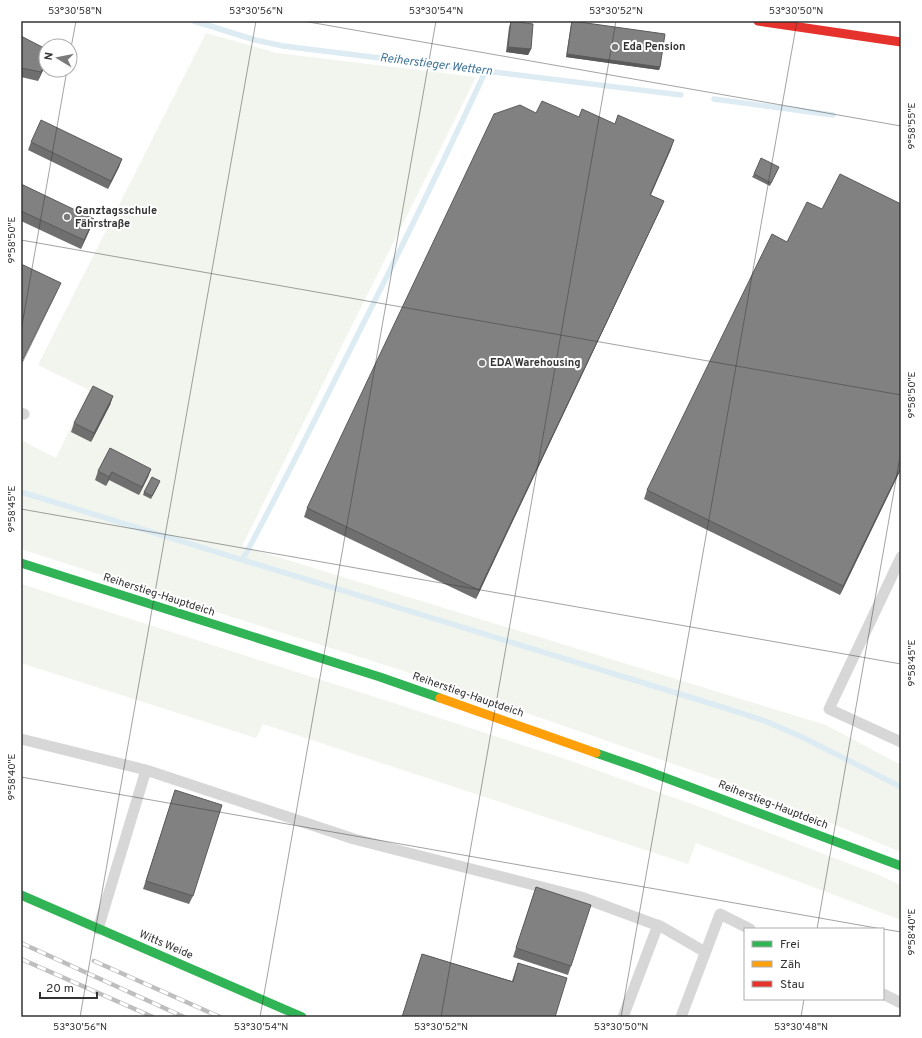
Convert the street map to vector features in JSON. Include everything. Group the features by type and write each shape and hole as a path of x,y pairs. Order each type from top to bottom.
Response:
{"main road":[{"path":"758,21 901,42"},
{"name":"Reiherstieg-Hauptdeich","path":"21,563 380,677 642,769 901,866"},
{"name":"Witts Weide","path":"21,895 302,1017"}],"lane":[{"path":"901,558 829,709 901,742"},
{"path":"21,739 146,770 354,839 581,896 658,925 705,952"},
{"path":"98,929 146,770"},
{"path":"681,1017 720,914 748,928"},
{"path":"624,1017 658,925"},
{"path":"884,994 901,1003"}],"shaded area":[{"path":"206,33 277,53 476,77 242,546 826,725 901,765 901,852 763,795 420,676 21,549 21,440 56,458 89,390 38,365"},
{"path":"21,584 568,760 714,812 901,885 901,920 696,843 688,864 263,724 256,738 21,663"}],"building":[{"path":"511,21 533,24 531,49 508,47"},
{"name":"Eda Pension","path":"572,21 665,34 660,67 567,54"},
{"path":"21,36 38,45 38,71 21,68"},
{"name":"EDA Warehousing","path":"542,101 579,117 582,109 615,124 618,115 674,140 650,195 664,201 479,590 307,508 494,114 520,105 536,113"},
{"path":"41,120 122,159 111,181 31,142"},
{"path":"761,158 779,167 771,183 754,174"},
{"path":"840,174 901,204 901,467 843,586 647,490 772,234 787,242 807,202 822,209"},
{"path":"21,184 94,219 84,240 21,211"},
{"path":"21,264 61,283 21,363"},
{"path":"93,386 113,396 94,433 74,423"},
{"path":"110,448 151,469 142,487 112,472 109,477 98,471"},
{"path":"152,477 160,481 152,496 144,492"},
{"path":"175,790 222,805 193,896 146,881"},
{"path":"536,887 591,905 571,966 516,948"},
{"path":"422,954 513,982 518,963 567,978 555,1017 402,1017"}],"waterway":[{"name":"Reiherstieger Wettern","path":"194,21 255,40 283,46 681,95"},
{"path":"243,559 285,480 386,278 486,70"},
{"name":"Reiherstieger Wettern","path":"714,99 833,115"},
{"path":"21,492 765,721 802,737 901,787"}],"railway":[{"path":"21,943 184,1017"},
{"path":"21,959 153,1017"},
{"path":"94,961 220,1017"}],"traffic: fast":[{"path":"21,563 380,677 440,698"},
{"path":"596,753 901,866"},
{"path":"21,895 302,1017"}],"traffic: slow":[{"path":"440,698 596,753"}],"traffic: jam":[{"path":"758,21 901,42"}],"place":[{"name":"Eda Pension","path":"615,47"},
{"name":"Ganztagsschule Fährstraße","path":"67,217"},
{"name":"EDA Warehousing","path":"482,363"}]}
